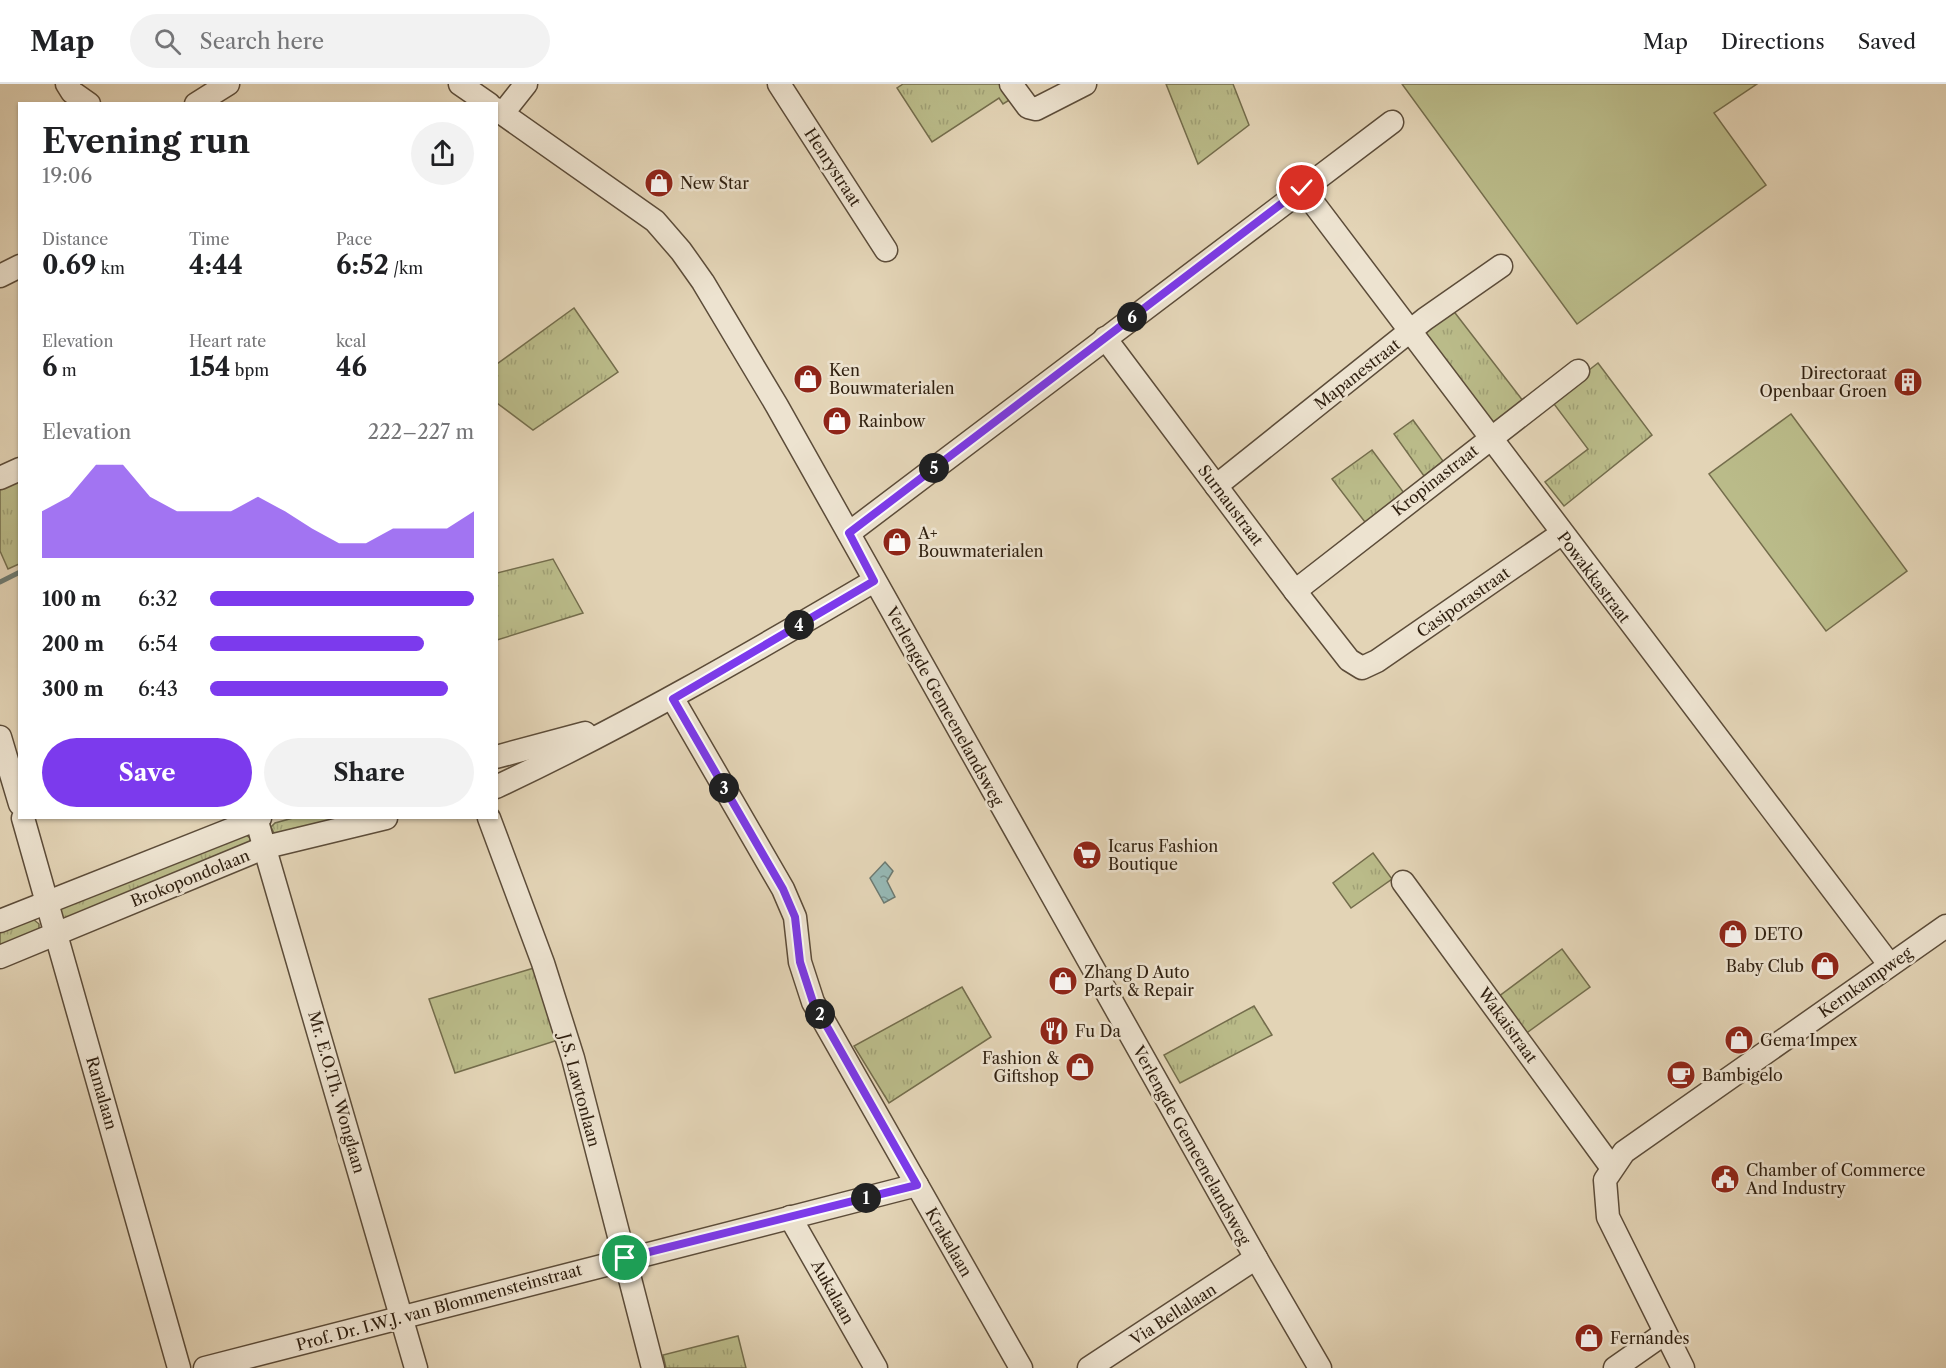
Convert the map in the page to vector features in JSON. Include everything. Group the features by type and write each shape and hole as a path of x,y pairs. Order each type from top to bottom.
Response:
{"street":[{"path":"67,84 72,92 86,102"},
{"path":"199,102 228,84"},
{"name":"Verlengde Gemeenelandsweg","path":"460,84 487,102"},
{"path":"498,106 526,84"},
{"name":"Henrystraat","path":"779,84 886,250"},
{"path":"1011,84 1028,106 1036,109 1085,84"},
{"name":"Verlengde Gemeenelandsweg","path":"498,109 655,221 681,251 703,282 777,406 1320,1368"},
{"path":"849,533 1392,122"},
{"name":"Powakkastraat","path":"1302,188 1409,333 1889,964"},
{"name":"Mapanestraat","path":"1216,486 1409,333 1501,266"},
{"path":"0,276 18,267"},
{"name":"Surnaustraat","path":"1105,338 1295,591 1349,660 1362,668"},
{"name":"Kropinastraat","path":"1295,591 1578,371"},
{"path":"0,478 18,470"},
{"name":"Casiporastraat","path":"1362,668 1377,661 1562,534"},
{"path":"498,786 566,754 625,720 673,699 874,581"},
{"name":"Krakalaan","path":"673,699 783,889 795,917 800,962 813,1002 1021,1368"},
{"path":"498,756 625,720"},
{"path":"0,737 18,797"},
{"name":"Ramalaan","path":"23,819 179,1368"},
{"name":"Brokopondolaan","path":"0,921 255,819"},
{"name":"Mr. E.O.Th. Wonglaan","path":"257,819 403,1316 416,1368"},
{"name":"Brokopondolaan","path":"0,957 266,847 382,819"},
{"name":"J.S. Lawtonlaan","path":"489,819 543,963 566,1037 653,1368"},
{"name":"Wakaistraat","path":"1403,882 1612,1168"},
{"name":"Kernkampweg","path":"1612,1168 1624,1152 1946,926"},
{"path":"1612,1168 1605,1180 1608,1217 1683,1368"},
{"name":"Prof. Dr. I.W.J. van Blommensteinstraat","path":"205,1368 625,1258 917,1185"},
{"name":"Aukalaan","path":"790,1217 876,1368"},
{"name":"Via Bellalaan","path":"1089,1368 1256,1258"},
{"path":"1616,1368 1665,1333"}],"green space":[{"path":"903,84 1001,84 1011,99 1003,104 999,98 932,142 897,88"},
{"path":"1166,84 1233,84 1249,125 1198,164"},
{"path":"1402,84 1757,84 1714,113 1766,185 1577,324"},
{"path":"574,308 618,372 533,430 498,404 498,363"},
{"path":"1452,309 1527,406 1494,429 1423,333"},
{"path":"1598,363 1652,435 1564,506 1545,482 1588,449 1551,400"},
{"path":"1791,414 1907,571 1826,631 1709,474"},
{"path":"1413,420 1443,461 1424,476 1394,434"},
{"path":"1372,450 1407,497 1368,526 1332,479"},
{"path":"18,481 18,564 8,569 0,551 0,490"},
{"path":"553,559 583,613 498,640 498,573"},
{"path":"289,819 356,819 275,835 271,827 275,823"},
{"path":"246,835 250,838 250,843 66,920 62,918 60,910 63,907"},
{"path":"1373,853 1392,879 1351,908 1333,883"},
{"path":"33,919 39,924 39,931 0,948 0,931"},
{"path":"1562,949 1590,987 1521,1037 1494,1000"},
{"path":"534,968 558,1040 455,1073 429,999"},
{"path":"962,987 991,1037 889,1103 854,1046"},
{"path":"1254,1006 1272,1035 1180,1083 1164,1055"},
{"path":"738,1336 746,1368 666,1368 663,1355"}],"water":[{"path":"885,862 893,871 887,881 895,897 884,903 870,878"}],"waterway":[{"path":"0,582 18,573"}],"place":[{"name":"New Star","path":"659,183"},
{"name":"Ken Bouwmaterialen","path":"808,379"},
{"name":"Directoraat Openbaar Groen","path":"1908,382"},
{"name":"Rainbow","path":"837,421"},
{"name":"A+ Bouwmaterialen","path":"897,542"},
{"name":"Icarus Fashion Boutique","path":"1087,855"},
{"name":"DETO","path":"1733,934"},
{"name":"Baby Club","path":"1825,966"},
{"name":"Zhang D Auto Parts & Repair","path":"1063,981"},
{"name":"Fu Da","path":"1054,1031"},
{"name":"Gema Impex","path":"1739,1040"},
{"name":"Fashion & Giftshop","path":"1080,1067"},
{"name":"Bambigelo","path":"1681,1075"},
{"name":"Chamber of Commerce And Industry","path":"1725,1179"},
{"name":"Fernandes","path":"1589,1338"}],"route":[{"path":"625,1258 917,1185 813,1002 800,962 795,917 783,889 673,699 874,581 849,533 1302,188"}]}
